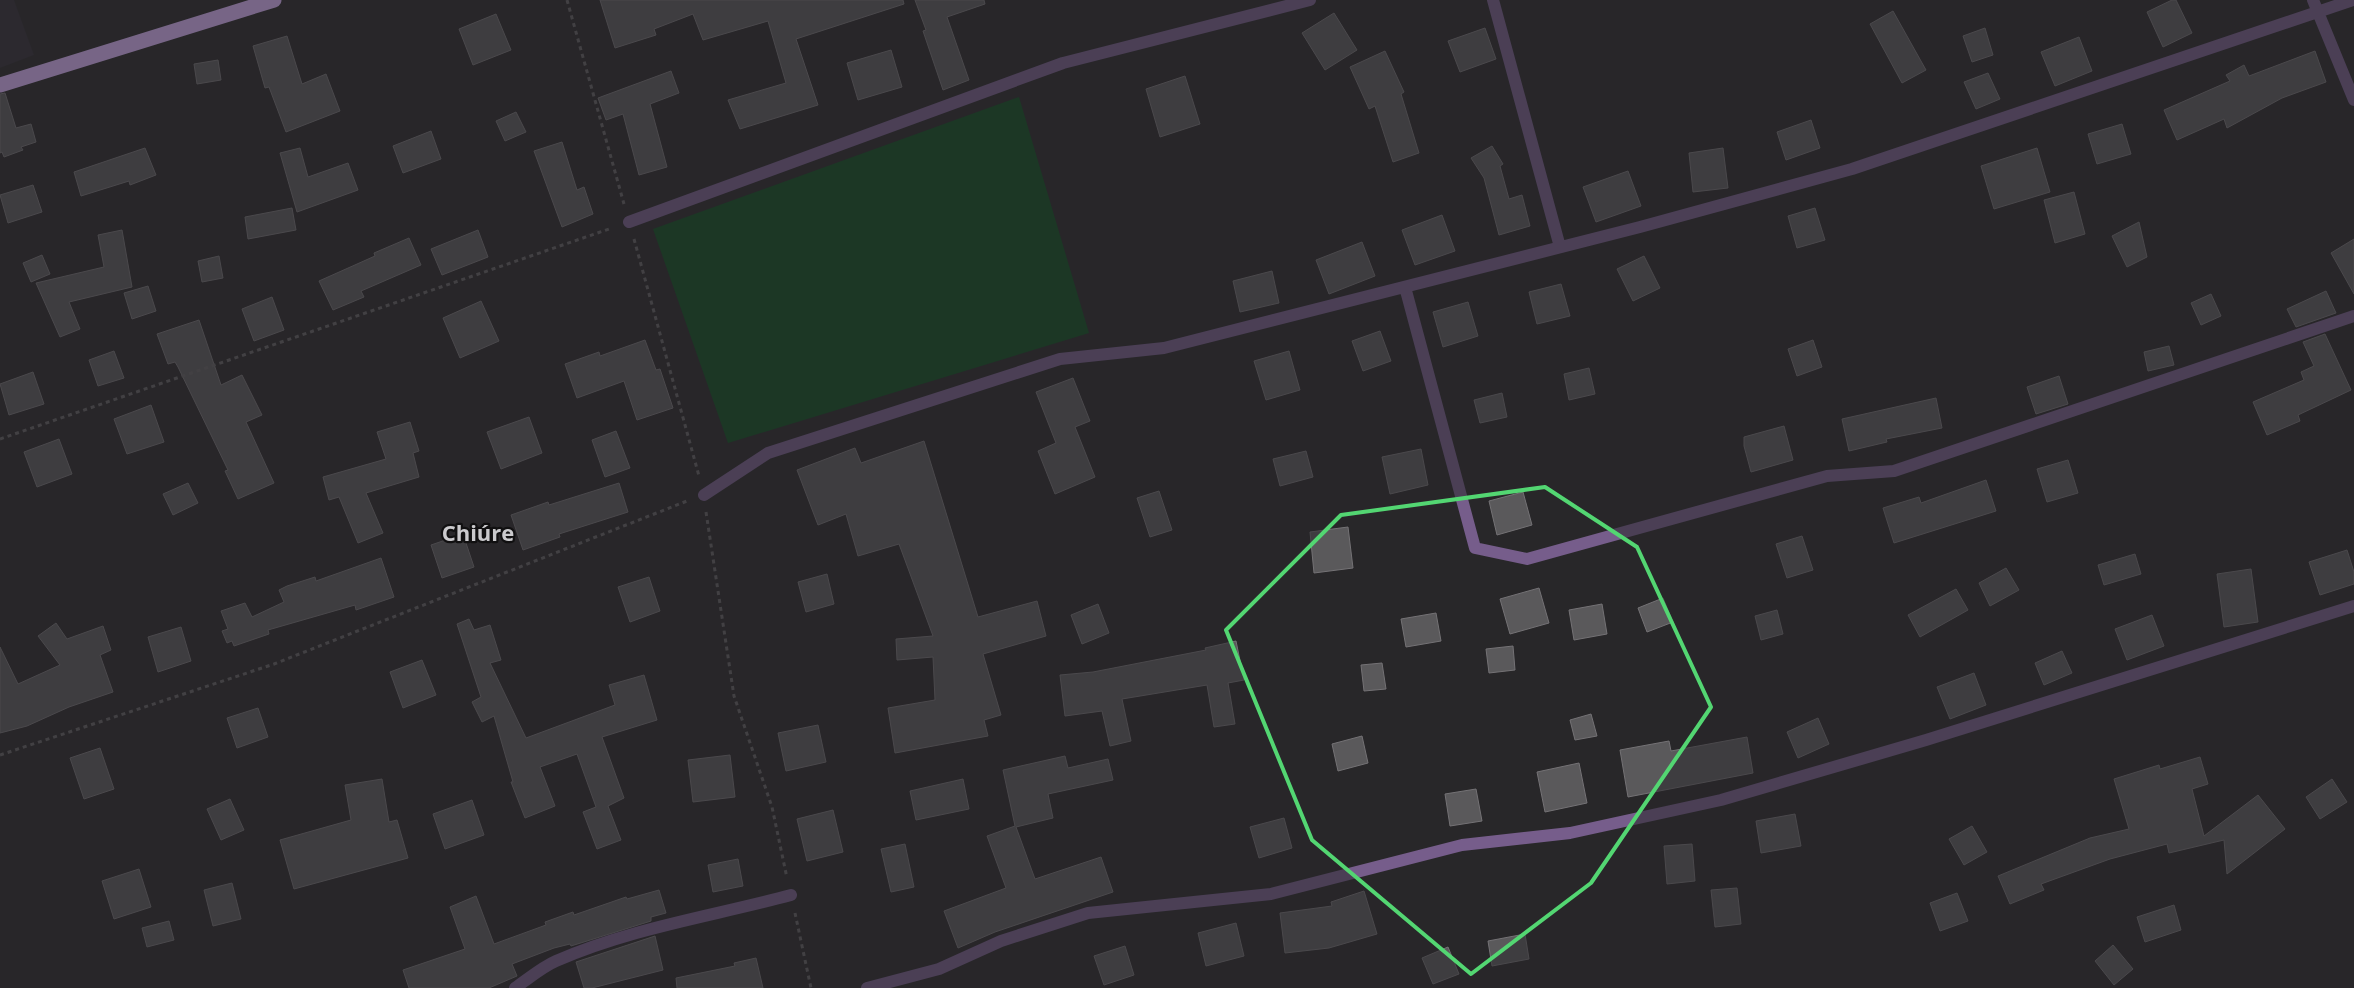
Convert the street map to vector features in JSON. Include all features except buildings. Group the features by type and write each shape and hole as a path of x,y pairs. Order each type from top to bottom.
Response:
{"highway":[{"path":"0,85 274,0"}],"street":[{"path":"629,222 1063,64 1310,0"},
{"path":"1493,0 1560,247"},
{"path":"704,495 768,453 1060,359 1164,348 1560,247 1852,169 2316,6 2353,0"},
{"path":"2316,6 2354,100"},
{"path":"1405,286 1475,548 1527,559 1827,476 1894,471 2354,316"},
{"path":"867,988 939,969 1001,941 1088,912 1271,894 1462,845 1570,834 1721,800 1926,740 2354,606"},
{"path":"515,988 554,962 600,944 654,927 738,910 791,895"}],"path":[{"path":"0,439 629,222"},
{"path":"0,754 274,664 704,495"}],"highlighted area":[{"path":"1545,487 1637,547 1711,707 1591,883 1471,974 1312,840 1226,630 1341,515"}],"shaded area":[{"path":"0,0 14,0 34,55 0,68"}],"green space":[{"path":"1019,97 1089,333 728,443 653,229"}],"district":[{"name":"Chiúre","path":"478,532"}]}
